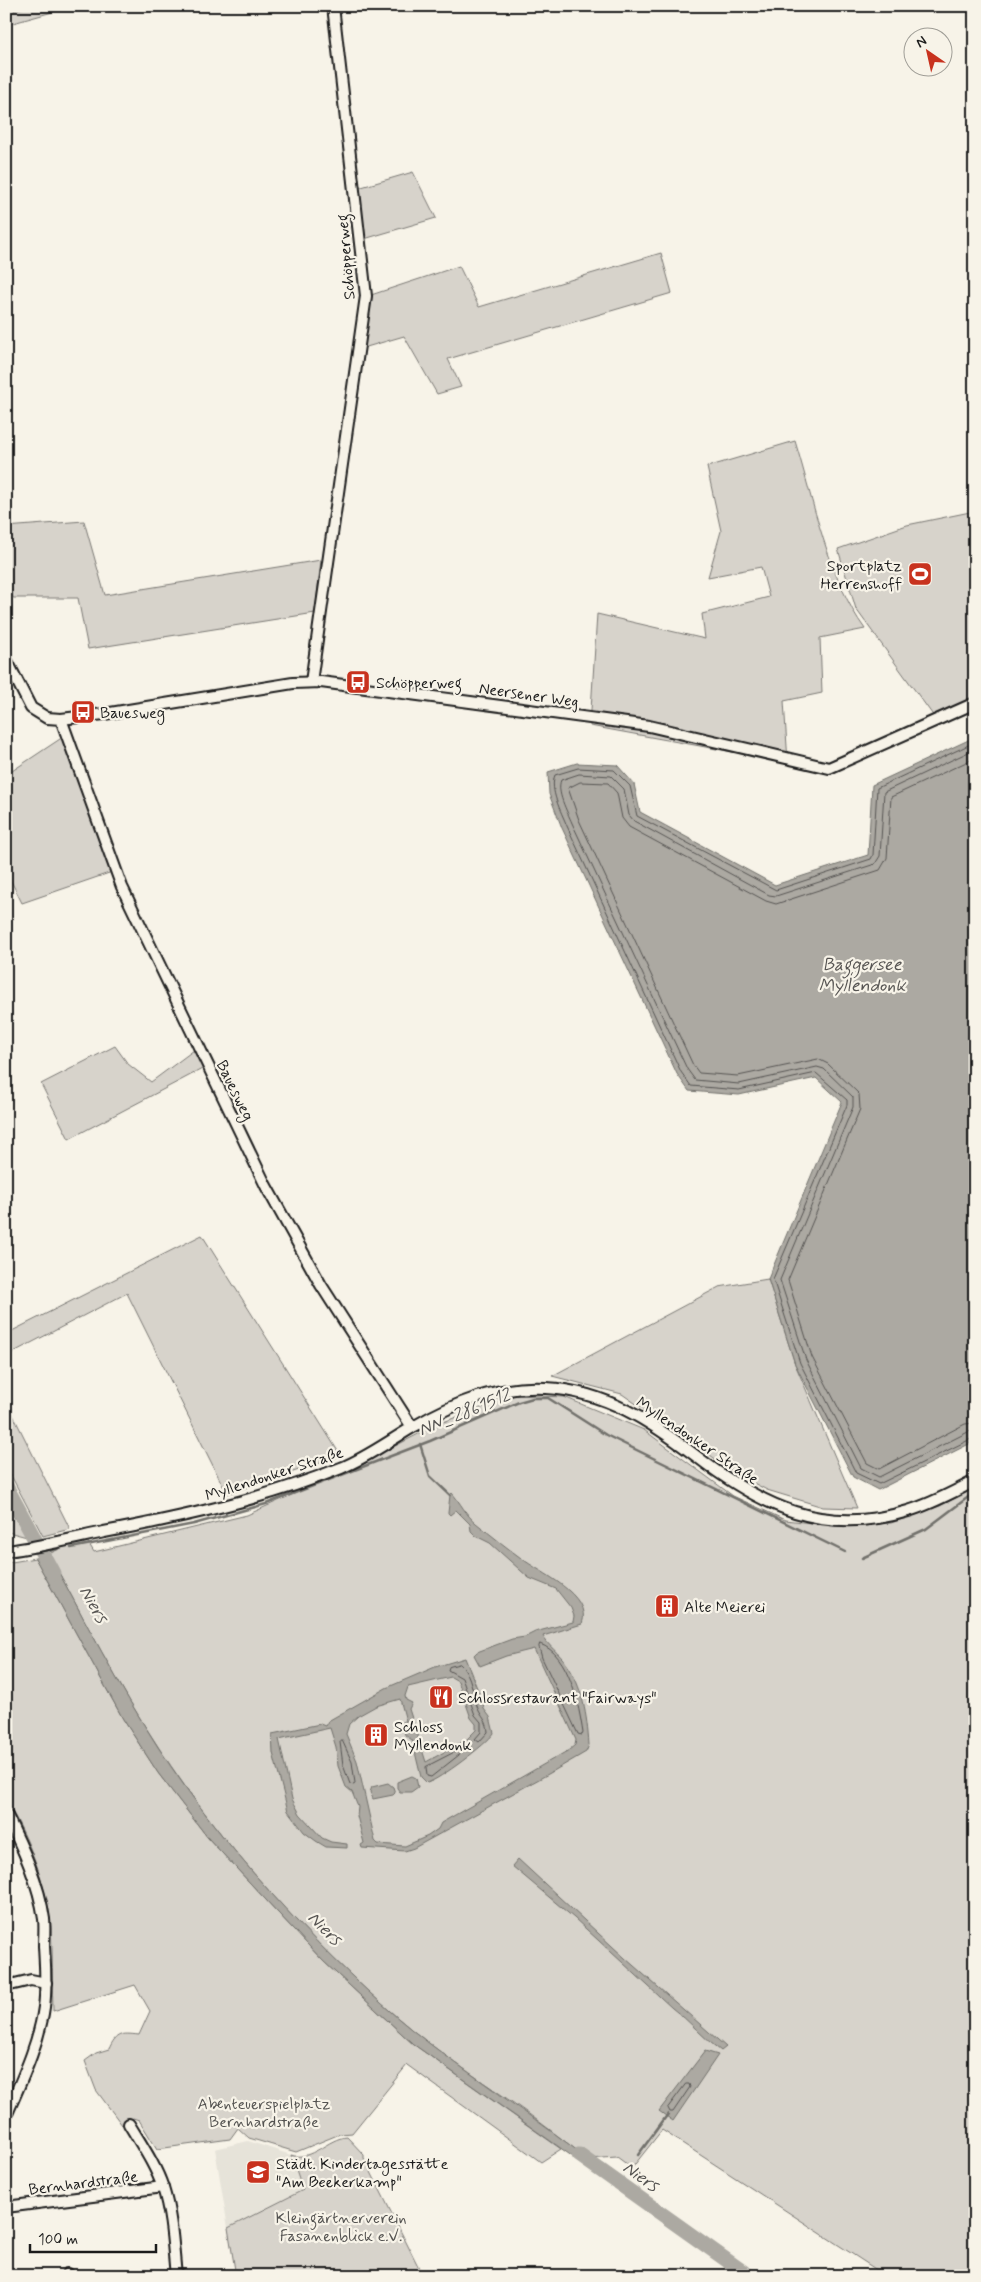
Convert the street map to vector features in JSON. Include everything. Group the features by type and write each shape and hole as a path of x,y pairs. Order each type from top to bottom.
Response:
{"street":[{"name":"Schöpperweg","path":"311,682 366,296 333,6"},
{"name":"Neersener Weg","path":"6,659 31,708 47,718 60,719 311,682 393,690 654,727 829,768 849,761 975,703"},
{"name":"Bauesweg","path":"60,719 122,887 266,1186 321,1285 412,1428"},
{"name":"Myllendonker Straße","path":"6,1551 169,1520 257,1497 351,1464 452,1406 485,1395 518,1388 558,1389 598,1397 628,1409 654,1425 744,1490 770,1504 806,1515 846,1520 893,1515 934,1501 975,1481"},
{"path":"6,1814 22,1848 38,1893 44,1920 46,1983 44,2008 37,2036 23,2078 6,2116"},
{"path":"6,1986 31,1980 46,1983"},
{"path":"129,2124 149,2156 163,2187 168,2208 176,2276"},
{"name":"Bernhardstraße","path":"6,2207 163,2187"}],"shaded area":[{"name":"Städt. Kindertagesstätte \"Am Beekerkamp\"","path":"248,2141 291,2155 303,2190 228,2228 215,2149"}],"green space":[{"path":"29,6 74,6 6,25 6,13"},
{"path":"413,172 436,218 364,239 358,188"},
{"path":"661,253 672,293 448,359 461,387 437,394 404,336 363,348 371,295 459,266 479,307"},
{"path":"795,441 832,564 852,609 865,629 820,638 822,693 784,701 788,762 590,726 597,614 705,639 702,614 769,597 761,567 708,577 721,531 707,467"},
{"path":"975,511 975,700 935,718 856,609 838,549 907,525"},
{"path":"84,521 105,595 321,560 315,613 88,649 78,598 13,598 6,573 6,527"},
{"path":"63,737 112,872 22,903 6,871 6,775"},
{"path":"115,1046 128,1064 151,1082 194,1050 204,1068 69,1139 41,1084"},
{"path":"202,1235 341,1456 227,1494 127,1293 6,1356 6,1334"},
{"path":"768,1279 795,1364 857,1508 823,1507 767,1490 740,1476 622,1394 552,1376 719,1287"},
{"path":"515,1395 564,1397 644,1430 733,1496 785,1520 838,1526 891,1523 940,1506 975,1488 975,2267 919,2276 886,2276 662,2130 632,2168 617,2157 588,2159 426,2041 399,2019 333,1958 270,1892 211,1822 184,1785 129,1701 49,1554 69,1544 86,1539 94,1552 247,1515 356,1466 438,1424"},
{"path":"6,1401 70,1529 43,1536 6,1466"},
{"path":"6,1502 17,1522 26,1528 27,1537 8,1532 6,1534"},
{"name":"Abenteuerspielplatz Bernhardstraße","path":"35,1558 123,1719 158,1773 208,1838 323,1961 413,2044 561,2149 541,2162 407,2065 352,2133 340,2134 296,2152 249,2138 238,2128 230,2139 157,2149 139,2120 133,2118 122,2125 96,2090 85,2061 96,2053 109,2049 114,2040 120,2035 139,2035 150,2011 135,1985 53,2011 49,1910 35,1861 22,1830 6,1801 6,1563"},
{"name":"Kleingärtnerverein Fasanenblick e.V.","path":"347,2137 364,2155 423,2276 236,2276 228,2228 303,2190 291,2155 306,2155 333,2141"}],"water":[{"name":"Baggersee Myllendonk","path":"975,737 975,1441 878,1490 853,1477 795,1364 768,1279 842,1102 816,1078 739,1095 689,1091 677,1074 562,828 549,794 548,772 577,763 617,765 634,784 640,812 775,885 868,855 872,785"},
{"path":"452,1493 476,1523 521,1558 562,1585 580,1603 583,1613 582,1624 543,1636 572,1672 580,1692 585,1713 589,1745 586,1752 550,1773 414,1848 405,1851 362,1848 361,1845 364,1843 357,1816 358,1807 352,1792 346,1787 338,1766 336,1747 330,1728 279,1739 292,1799 300,1814 322,1838 331,1842 347,1844 347,1848 326,1847 304,1832 288,1811 273,1753 272,1734 320,1724 325,1726 328,1721 386,1688 435,1667 465,1658 484,1709 490,1717 494,1733 462,1761 427,1783 421,1777 412,1740 405,1735 402,1722 406,1721 400,1699 376,1706 358,1716 349,1724 346,1734 357,1761 375,1841 378,1844 405,1846 428,1836 438,1829 441,1823 575,1745 576,1740 534,1649 506,1656 480,1666 474,1655 477,1652 512,1639 525,1637 535,1632 573,1622 574,1616 571,1608 556,1589 529,1578 490,1543 476,1536 471,1531 470,1524 456,1510 450,1515 448,1513 450,1495","holes":["451,1677 458,1681 471,1718 476,1724 476,1730 466,1740 426,1762 409,1709 412,1703 406,1700 405,1696 408,1687"]},
{"path":"49,1554 143,1724 183,1784 239,1856 333,1958 399,2019 441,2052 598,2166 593,2171 413,2044 323,1961 208,1838 158,1773 123,1719 35,1558"},
{"path":"412,1776 416,1778 418,1787 411,1792 400,1792 397,1788 397,1782"},
{"path":"388,1783 393,1787 395,1793 373,1799 370,1792 372,1787"},
{"path":"518,1859 625,1958 726,2047 721,2051 714,2046 574,1918 512,1866"},
{"path":"705,2051 718,2055 673,2121 659,2111"}],"waterway":[{"name":"NN_2861512","path":"71,1548 194,1524 266,1504 430,1441 519,1402 533,1398 548,1398 606,1435 845,1552"},
{"path":"420,1444 430,1476 450,1495"},
{"name":"Niers","path":"6,1486 53,1573"},
{"name":"NN_2861512","path":"862,1558 926,1529 975,1492"},
{"name":"NN_2861512","path":"42,1553 57,1549"},
{"path":"638,2155 668,2114"},
{"name":"Niers","path":"579,2155 749,2276"}],"place":[{"name":"Sportplatz Herrenshoff","path":"920,574"},
{"name":"Schöpperweg","path":"358,682"},
{"name":"Bauesweg","path":"83,712"},
{"name":"Alte Meierei","path":"667,1606"},
{"name":"Schlossrestaurant \"Fairways\"","path":"441,1697"},
{"name":"Schloss Myllendonk","path":"376,1735"},
{"name":"Städt. Kindertagesstätte \"Am Beekerkamp\"","path":"258,2172"}]}
